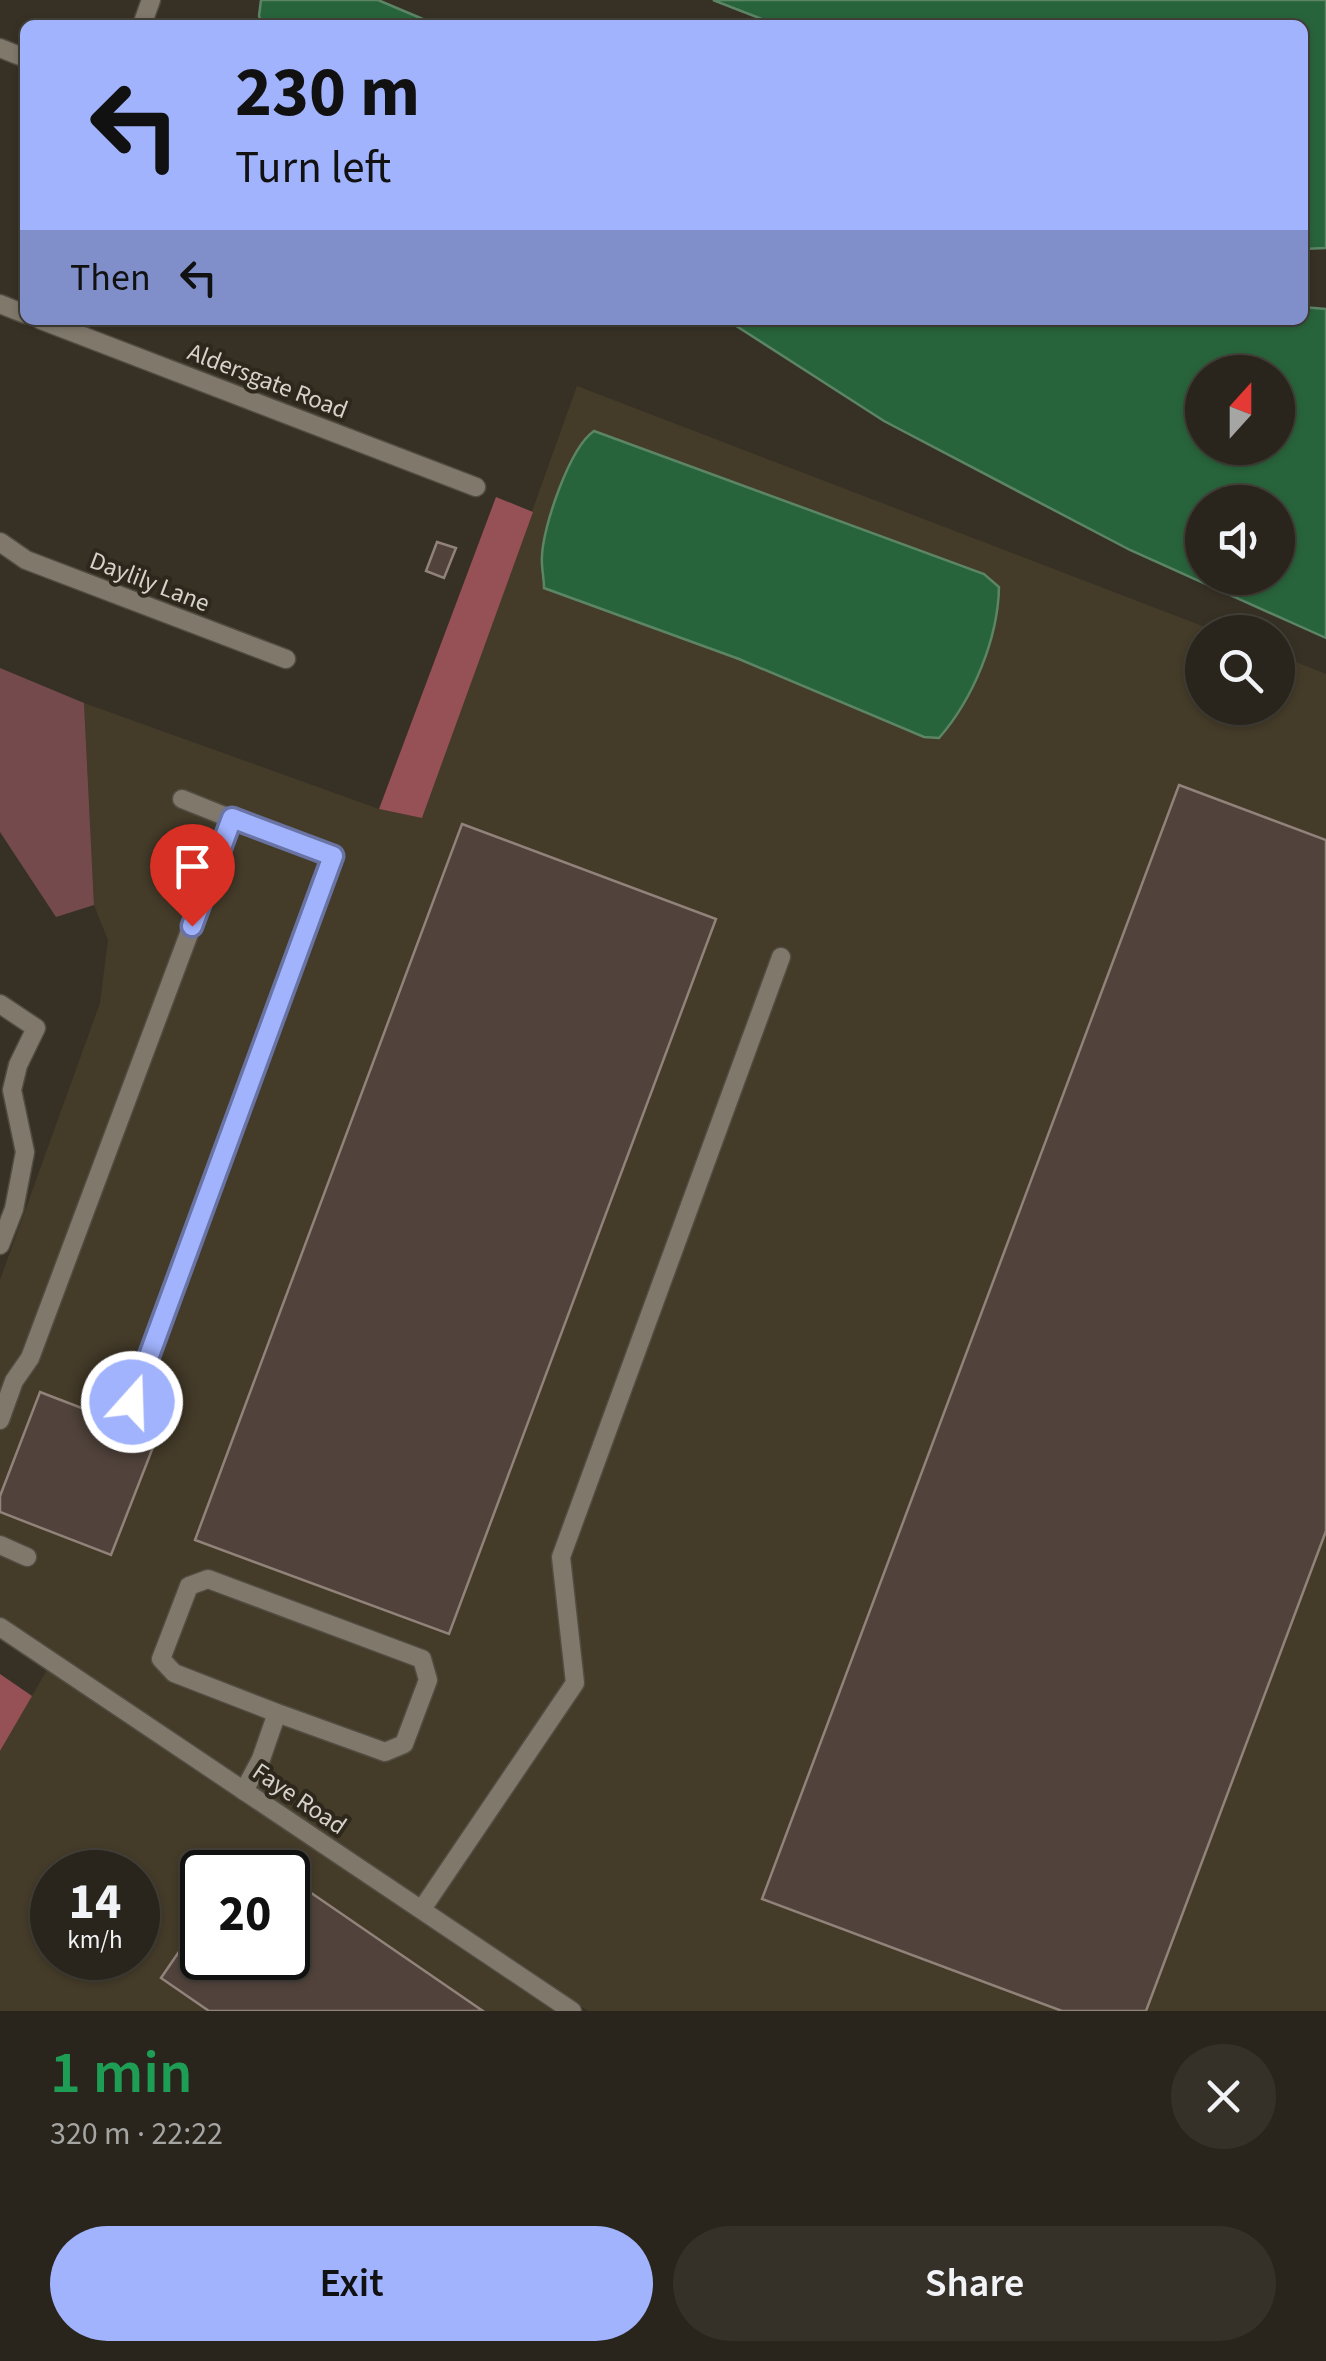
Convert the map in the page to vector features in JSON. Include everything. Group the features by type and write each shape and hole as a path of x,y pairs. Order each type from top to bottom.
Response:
{"street":[{"name":"Aldersgate Road","path":"54,325 476,487"},
{"name":"Daylily Lane","path":"0,542 26,560 286,659"},
{"path":"132,1402 333,856 182,799"},
{"path":"0,1420 14,1381 30,1358 232,818"},
{"path":"422,1908 575,1683 561,1557 781,957"},
{"path":"0,1004 36,1028 18,1065 12,1090 25,1152 14,1210 1,1239"},
{"path":"0,1106 20,1121"},
{"path":"0,1545 28,1557"},
{"path":"208,1579 422,1659 428,1680 404,1744 386,1752 277,1713 174,1673 161,1660 189,1586 208,1579"},
{"name":"Faye Road","path":"0,1627 572,2011"},
{"path":"244,1791 277,1713"}],"shaded area":[{"path":"261,0 378,0 425,20 261,20"},
{"path":"713,0 1326,0 1326,248 1308,249 1308,20 764,20"},
{"path":"1308,307 1326,309 1326,638 1295,624 1295,615 1275,615 1230,595 1295,595 1295,485 1185,485 1185,575 1130,550 884,421 735,325 1308,325"},
{"path":"577,386 1185,619 1185,725 1295,725 1295,662 1326,674 1326,2011 588,2011 0,1616 0,1280 100,1003 108,940 94,905 84,703 379,809 422,818"},
{"path":"594,431 984,574 999,587 989,647 973,687 939,738 924,737 739,659 544,588 542,556 553,507 576,453"},
{"path":"496,497 533,512 422,818 379,809"},
{"path":"0,668 84,703 94,905 56,917 0,832"},
{"path":"47,1670 553,2011 0,2011 0,1751"},
{"path":"0,1674 32,1696 0,1751"}],"building":[{"path":"437,542 456,548 444,578 426,571"},
{"path":"1179,785 1326,840 1326,1531 1146,2011 1062,2011 762,1899"},
{"path":"462,824 716,919 449,1634 195,1540"},
{"path":"40,1392 157,1437 111,1555 0,1512 0,1496"},
{"path":"310,1892 483,2011 209,2011 161,1978 180,1950 180,1980 310,1980"}],"route":[{"path":"132,1402 333,856 232,818 192,926"}]}
